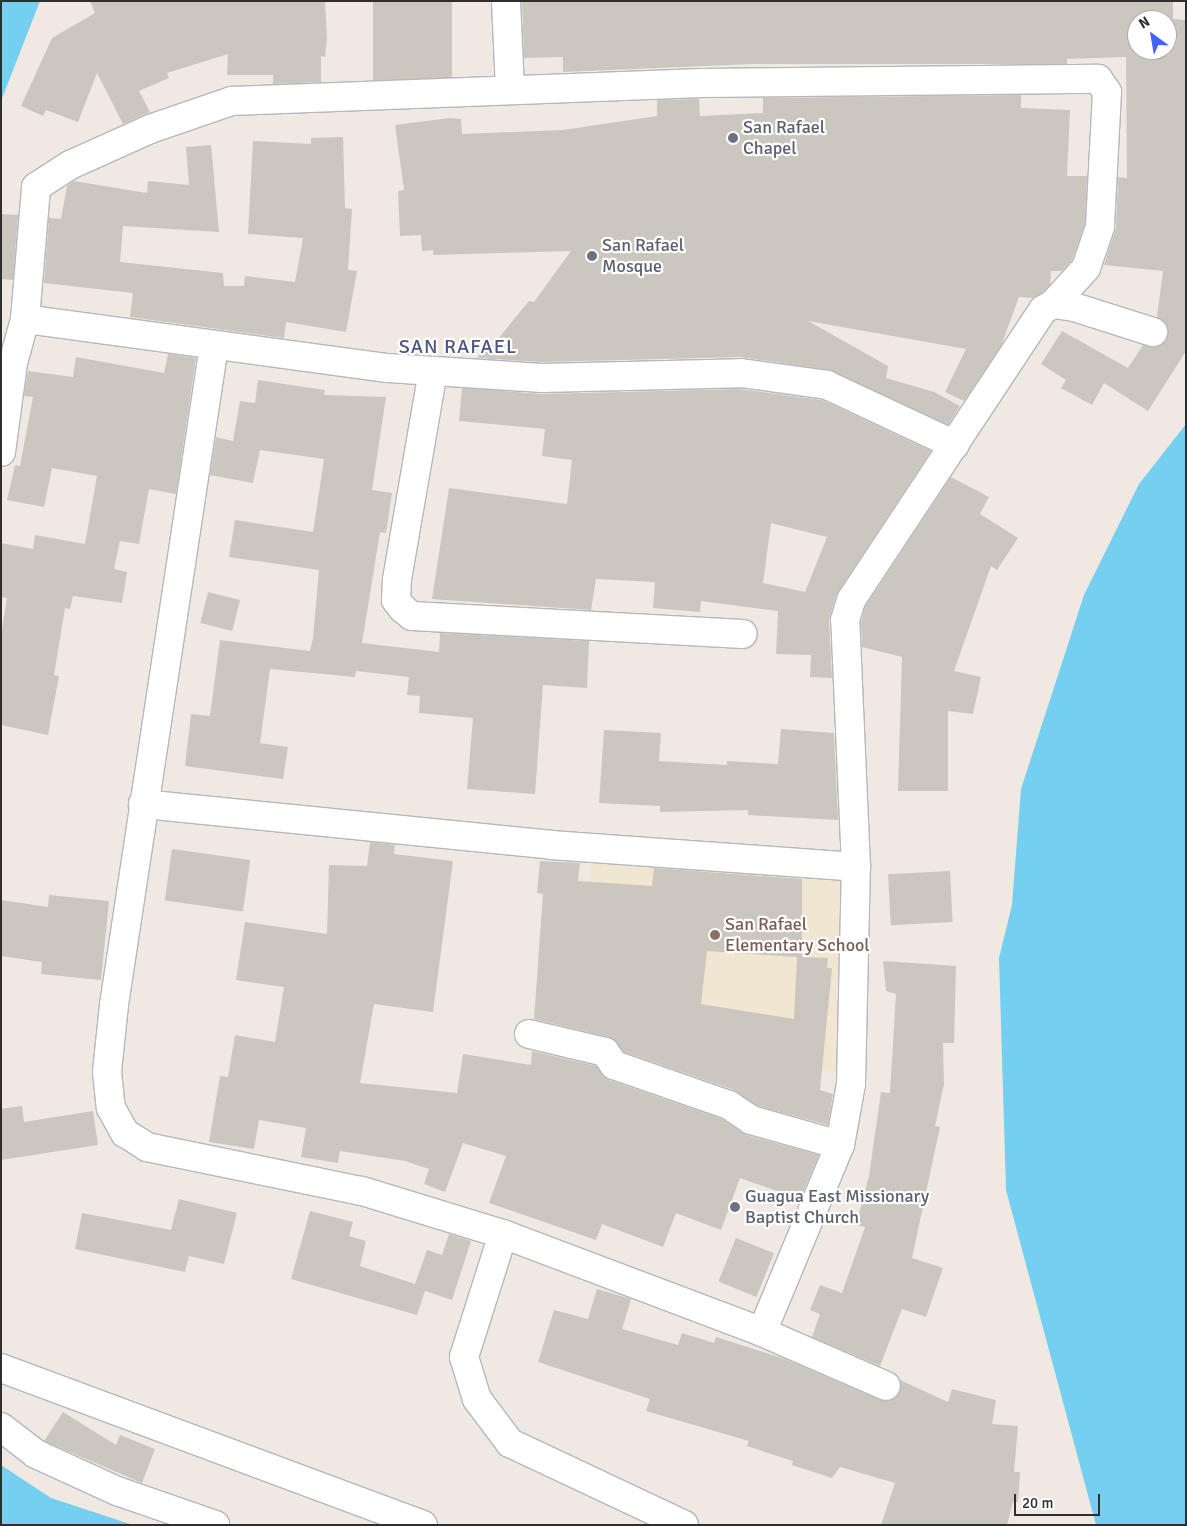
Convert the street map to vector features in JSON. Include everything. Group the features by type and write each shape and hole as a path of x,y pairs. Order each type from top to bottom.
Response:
{"street":[{"path":"506,1 510,88"},
{"path":"1,452 5,399 24,319 36,188 70,165 150,129 232,101 510,88 1098,79 1107,92 1100,227 1086,268 1032,325 955,445 851,600 845,620 856,867 851,1075 840,1145 762,1332"},
{"path":"1053,304 1153,332"},
{"path":"24,319 214,346 433,371 542,378 742,373 828,384 955,445"},
{"path":"214,346 144,804 107,1072 110,1108 124,1133 147,1147 362,1191 503,1234 762,1332 886,1386"},
{"path":"433,371 397,580 396,600 403,609 412,616 743,634"},
{"path":"144,804 559,845 856,867"},
{"path":"529,1034 605,1052 614,1065 729,1105 751,1120 840,1145"},
{"path":"503,1234 464,1357 477,1399 510,1443 684,1525"},
{"path":"1,1368 423,1525"},
{"path":"1,1427 14,1440 63,1466 117,1491 214,1525"}],"shaded area":[{"name":"San Rafael Elementary School","path":"592,855 847,873 842,1073 715,1055 578,996"}],"water":[{"path":"1,1 40,1 1,101"},
{"path":"1186,424 1186,1525 1096,1525 1006,1190 999,958 1012,905 1021,789 1084,595 1139,484"},
{"path":"1,1465 51,1498 133,1525 1,1525"}],"building":[{"path":"90,1 325,1 327,39 325,57 321,56 321,82 273,84 273,75 227,75 228,54 167,73 169,78 139,91 150,112 123,124 97,73 78,122 46,110 43,116 21,106 52,38 95,13"},
{"path":"373,1 452,1 452,80 373,80"},
{"path":"522,1 1173,1 1173,10 1127,10 1127,60 1177,60 1177,19 1186,20 1186,351 1148,411 1104,383 1092,405 1061,388 1066,380 1041,364 1062,331 1128,368 1143,345 1157,347 1168,336 1165,322 1157,317 1163,271 1104,265 1116,228 1118,177 1127,178 1126,57 1067,59 1067,64 752,64 563,72 563,57 524,58"},
{"path":"1021,95 1021,108 1070,110 1067,176 1087,176 1085,224 1072,260 1062,271 1051,271 1050,285 1033,298 1019,297 1001,346 964,401 945,392 966,349 808,321 888,366 886,378 934,392 960,406 948,425 829,370 741,357 542,362 478,358 480,349 488,351 529,301 534,302 571,251 433,255 433,250 422,251 421,235 400,236 398,191 404,190 395,125 450,118 461,119 462,134 563,130 657,116 657,100 699,99 700,116 763,113 763,98"},
{"path":"343,137 345,208 352,209 348,270 357,271 346,332 286,322 284,338 130,317 133,293 44,283 49,218 61,219 67,186 74,181 147,193 148,181 189,185 186,147 211,145 219,232 123,226 120,262 223,273 224,286 244,286 245,276 295,282 303,238 248,234 253,141 311,144 311,138"},
{"path":"1,214 18,215 13,280 1,279"},
{"path":"168,354 196,358 176,494 149,489 139,544 120,541 114,569 127,572 122,603 73,596 70,609 65,608 54,675 59,676 48,735 1,725 1,635 7,598 1,597 1,543 33,549 35,535 85,544 97,476 52,468 44,507 7,500 15,465 20,466 33,397 24,396 28,371 73,377 76,357 164,373"},
{"path":"258,380 325,390 324,395 386,397 372,490 392,493 386,533 380,532 362,643 439,652 440,633 589,641 587,688 543,685 535,794 467,789 473,718 419,713 420,696 407,695 409,677 356,671 355,677 270,669 260,743 288,747 283,779 185,766 191,714 210,716 220,640 310,651 313,638 319,570 229,557 235,520 313,532 324,459 260,450 253,483 210,475 216,437 233,441 240,401 255,403"},
{"path":"462,388 542,394 740,389 822,400 931,451 836,595 829,620 832,678 810,677 811,655 776,654 778,611 701,601 700,612 653,608 655,582 596,579 591,610 432,599 449,488 567,504 572,460 542,456 545,429 459,421","holes":["771,523 827,537 805,592 763,583"]},
{"path":"951,477 989,497 980,514 1018,538 997,570 991,566 954,671 981,677 973,714 948,711 948,791 898,791 902,657 862,647 861,622 865,607"},
{"path":"208,592 240,600 232,631 200,623"},
{"path":"781,729 834,733 838,820 748,815 748,810 660,812 660,806 599,803 604,730 661,733 659,761 727,765 727,761 778,764"},
{"path":"370,842 395,845 394,854 453,861 433,1012 374,1004 360,1083 457,1093 463,1054 531,1065 532,1051 596,1066 609,1080 722,1119 746,1135 819,1155 800,1199 740,1178 721,1230 676,1213 663,1247 602,1224 596,1240 489,1203 506,1156 463,1143 445,1192 424,1184 429,1169 405,1161 340,1151 338,1163 301,1157 306,1128 259,1120 254,1149 209,1142 220,1076 228,1077 235,1035 275,1042 284,987 236,980 245,922 327,934 329,865 367,866"},
{"path":"172,849 250,860 243,911 165,900"},
{"name":"San Rafael Elementary School","path":"540,861 580,863 578,881 652,886 654,868 802,879 802,957 828,958 827,968 832,968 820,1090 833,1094 828,1125 758,1106 734,1090 624,1052 609,1037 534,1019 543,894 537,893","holes":["707,951 797,957 794,1019 701,1004"]},
{"path":"950,871 953,922 891,925 888,874"},
{"path":"49,895 109,901 101,980 41,974 42,962 1,956 1,900 48,907"},
{"path":"883,961 956,966 954,1043 943,1043 944,1084 935,1126 940,1127 912,1258 943,1268 926,1317 902,1309 880,1366 812,1337 820,1314 810,1310 820,1285 842,1293 865,1227 856,1225 869,1176 881,1092 890,1093 896,994 886,991"},
{"path":"22,1106 24,1122 93,1111 98,1145 1,1160 1,1109"},
{"path":"179,1199 237,1213 224,1264 189,1256 185,1272 75,1249 82,1213 171,1230"},
{"path":"310,1211 353,1222 349,1236 366,1241 360,1266 415,1284 427,1250 442,1255 449,1234 471,1241 452,1300 425,1291 417,1315 291,1279"},
{"path":"736,1238 774,1253 756,1297 718,1282"},
{"path":"597,1289 631,1299 622,1329 678,1345 682,1333 714,1343 716,1337 785,1359 880,1400 896,1398 900,1380 948,1402 952,1389 996,1400 992,1424 1018,1426 1014,1472 1020,1472 1018,1502 1013,1502 1007,1525 881,1525 895,1483 840,1467 832,1478 792,1465 793,1461 747,1446 749,1441 646,1411 650,1399 538,1362 554,1310 588,1319"},
{"path":"63,1412 116,1445 120,1435 155,1449 142,1483 44,1441"}],"place":[{"name":"San Rafael Chapel","path":"733,138"},
{"name":"San Rafael Mosque","path":"592,256"},
{"name":"San Rafael Elementary School","path":"715,935"},
{"name":"Guagua East Missionary Baptist Church","path":"735,1207"}],"district":[{"name":"SAN RAFAEL","path":"458,346"}]}
